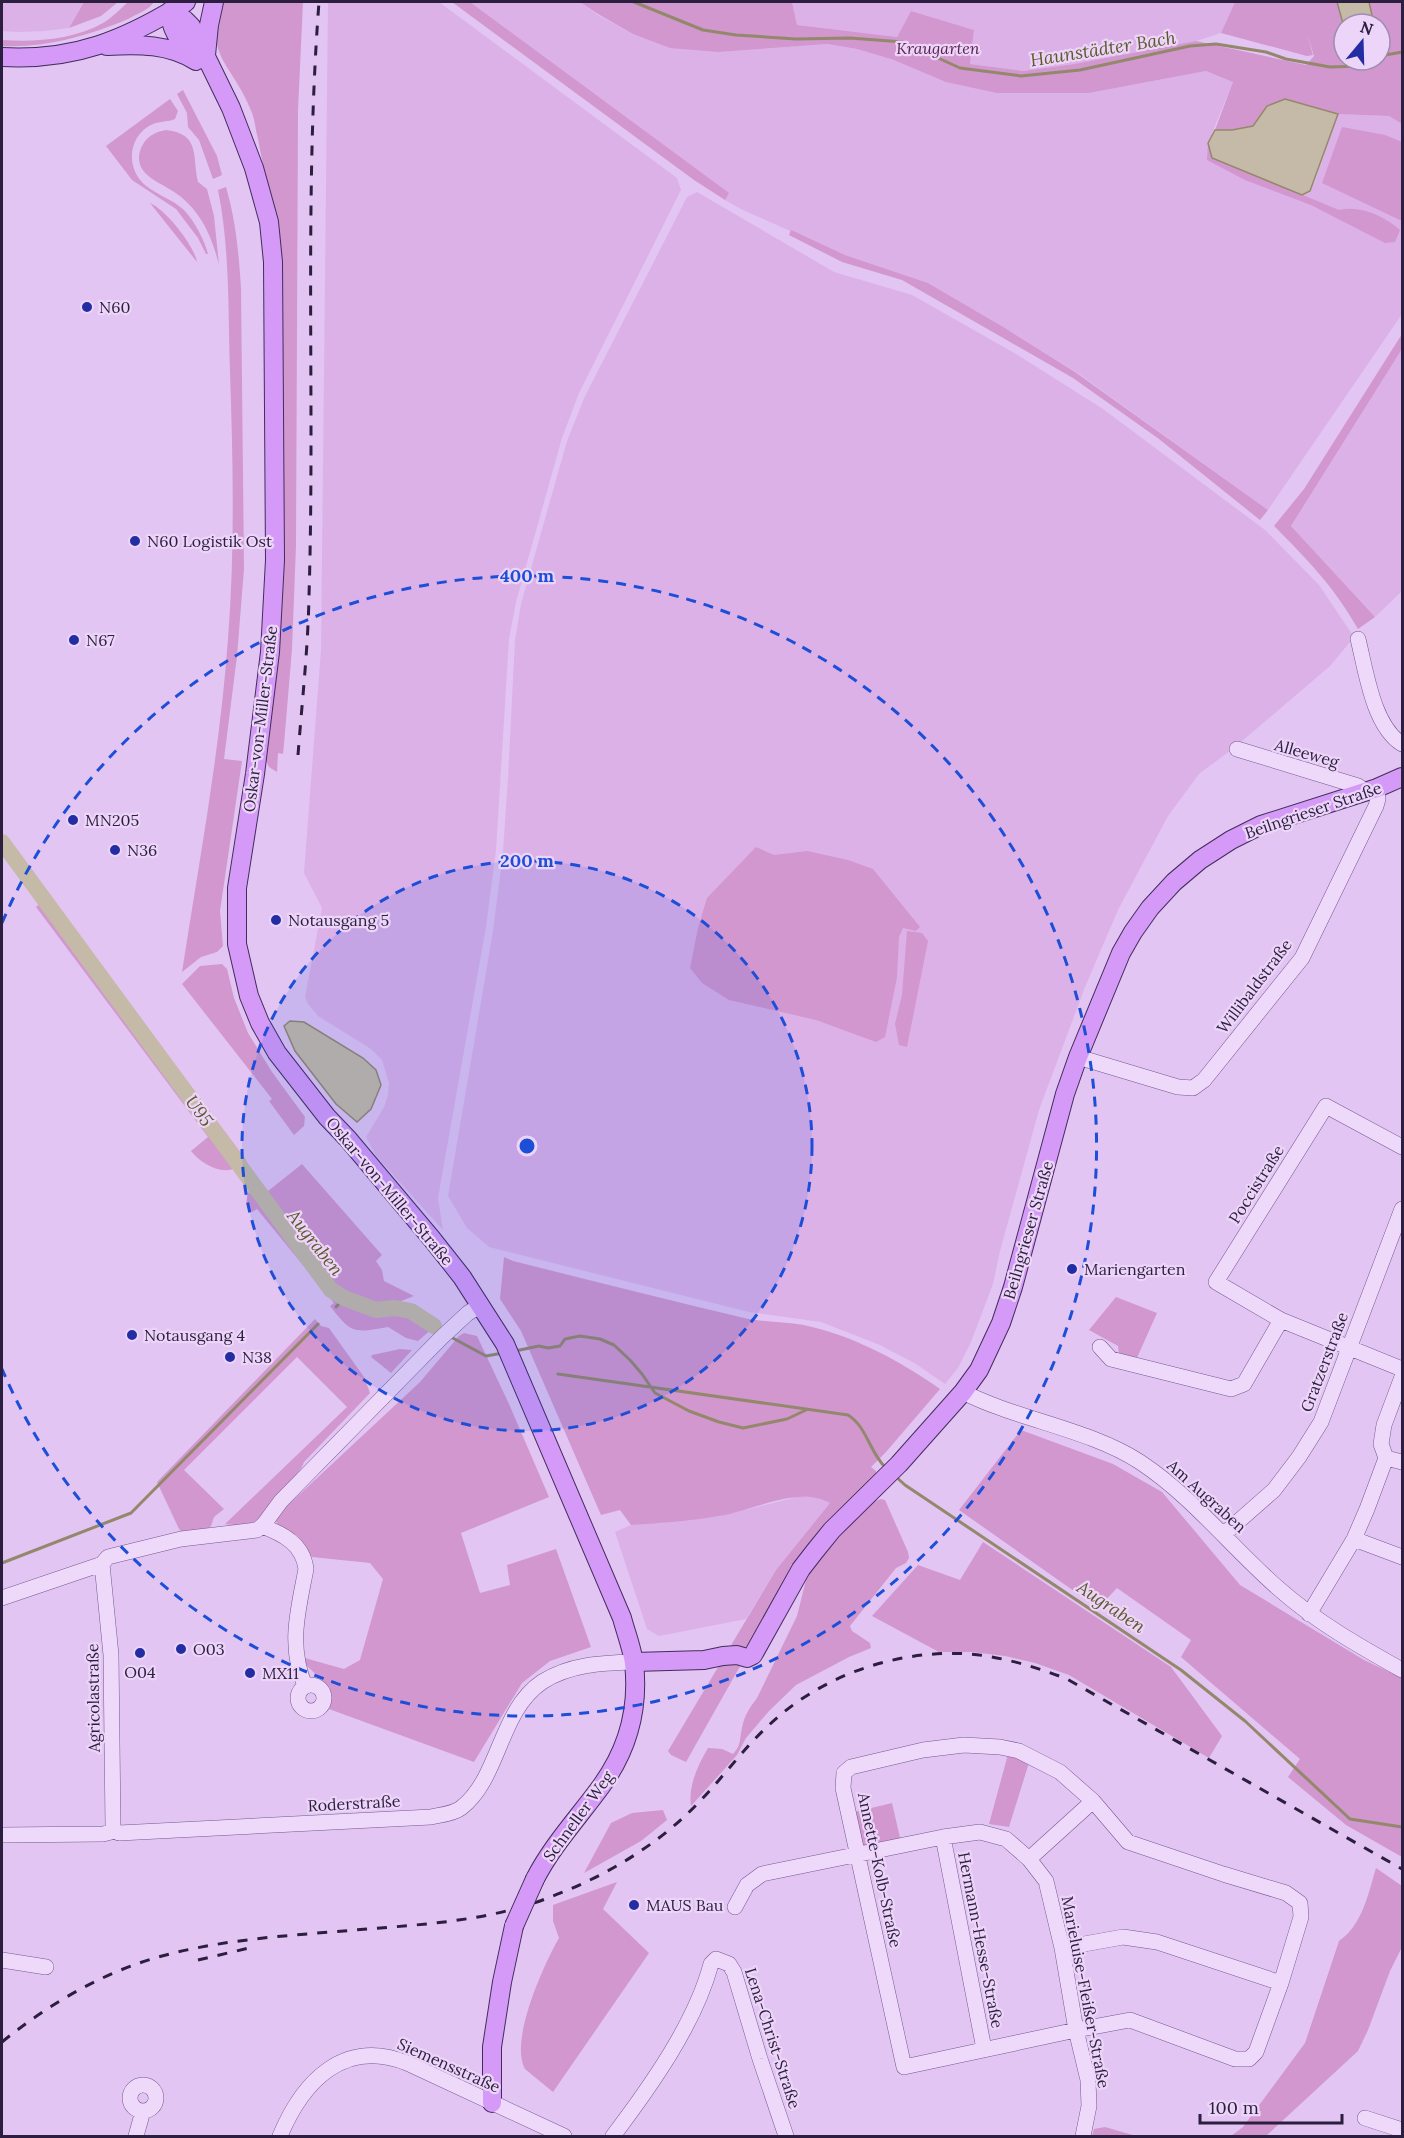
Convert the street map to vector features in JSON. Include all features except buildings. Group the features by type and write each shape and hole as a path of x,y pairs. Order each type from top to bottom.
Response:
{"main road":[{"path":"2,57 59,56 99,46 154,21 186,2"},
{"path":"99,46 166,47 201,58 214,2"},
{"name":"Oskar-von-Miller-Straße","path":"170,11 170,20 176,36 201,58 216,81 239,127 254,168 268,222 273,262 275,560 270,652 255,774 237,888 236,922 249,996 260,1023 277,1053 327,1117 432,1239 475,1298"},
{"name":"Beilngrieser Straße","path":"634,1662 704,1660 732,1655 750,1658 801,1569 832,1530 899,1464 980,1370 1010,1296 1060,1111 1078,1057 1121,953 1150,908 1174,882 1200,860 1261,825 1372,790 1402,777"},
{"name":"Schneller Weg","path":"475,1298 509,1352 622,1618 634,1662 632,1719 620,1754 602,1785 549,1853 514,1926 492,2047 492,2103"}],"street":[{"path":"1358,639 1380,718 1392,738 1402,744"},
{"name":"Alleeweg","path":"1237,749 1372,790"},
{"name":"Willibaldstraße","path":"1078,1057 1178,1087 1193,1088 1204,1080 1302,958 1376,806 1378,799 1372,790"},
{"name":"Poccistraße","path":"1281,1320 1216,1282 1326,1106 1402,1147"},
{"name":"Gratzerstraße","path":"1224,1534 1274,1490 1299,1457 1321,1422 1402,1209"},
{"path":"2,1598 102,1564 108,1557 164,1543 215,1534 254,1531 262,1526 281,1501 468,1313 475,1298"},
{"path":"1100,1347 1112,1359 1231,1389 1244,1384 1281,1320 1402,1369"},
{"path":"1309,1614 1354,1539 1367,1509 1386,1458 1381,1444 1384,1425 1402,1377"},
{"name":"Am Augraben","path":"963,1392 1112,1447 1130,1457 1172,1486 1277,1587 1309,1614 1402,1670"},
{"path":"1386,1458 1402,1462"},
{"path":"262,1526 288,1539 301,1551 305,1559 306,1569 295,1643 296,1658 305,1686"},
{"path":"1354,1539 1402,1557"},
{"name":"Agricolastraße","path":"102,1564 111,1654 113,1827 115,1831"},
{"name":"Roderstraße","path":"2,1835 104,1834 115,1831 119,1833 214,1829 430,1817 448,1813 459,1809 478,1789 512,1718 531,1692 542,1682 583,1665 634,1662"},
{"name":"Annette-Kolb-Straße","path":"974,1745 1019,1751 1060,1773 1093,1801 1128,1842 1286,1893 1300,1903 1301,1917 1281,1983 1256,2052 1249,2059 1234,2058 1130,2020 904,2067 843,1788 844,1773 851,1767 923,1750 974,1745"},
{"path":"1029,1859 1093,1801"},
{"name":"Marieluise-Fleißer-Straße","path":"735,1907 747,1885 762,1875 943,1837 980,1832 1006,1839 1029,1859 1046,1881 1062,1948 1076,2030 1088,2080 1089,2106 1083,2136"},
{"name":"Hermann-Hesse-Straße","path":"943,1837 984,2049"},
{"path":"1062,1948 1123,1937 1157,1942 1281,1983"},
{"name":"Lena-Christ-Straße","path":"613,2136 665,2062 693,2009 711,1964 717,1959 729,1964 734,1972 786,2136"},
{"path":"2,1960 46,1967"},
{"name":"Siemensstraße","path":"280,2136 298,2102 316,2080 336,2064 356,2056 384,2055 564,2136"},
{"path":"136,2136 143,2111"},
{"path":"1365,2118 1402,2130"}],"shaded area":[{"path":"2,2 84,2 69,28 18,32 2,31"},
{"path":"328,2 439,2 677,178 681,190 579,393 562,438 516,602 509,639 496,850 486,927 438,1198 443,1230 376,1156 366,1137 384,1107 388,1095 389,1083 382,1060 371,1049 318,1016 305,997 322,908 304,873 321,650"},
{"path":"470,2 580,2 598,15 633,34 719,52 827,44 857,49 894,60 1089,93 1206,71 1233,82 1208,143 1262,179 1301,195 1310,191 1315,181 1338,114 1389,116 1402,124 1402,314 1268,510 1079,374 928,283 845,255 725,200 728,193"},
{"path":"792,2 1235,2 1221,33 1196,41 1074,64 1023,71 970,64 974,30 911,11 897,37 797,25"},
{"path":"1337,2 1369,2 1371,12 1340,12"},
{"path":"1285,99 1338,114 1310,191 1302,195 1212,158 1208,143 1215,130 1253,126 1267,106"},
{"path":"697,192 834,272 912,295 1016,354 1103,409 1265,530 1319,585 1354,637 1330,666 1235,747 1199,774 1168,816 1118,910 1085,987 1039,1110 993,1284 971,1342 958,1368 945,1384 916,1364 880,1345 821,1322 749,1312 489,1247 467,1228 448,1196 493,931 503,852 515,640 521,604 567,441 585,396 687,197"},
{"path":"1402,349 1402,591 1375,617 1291,526"},
{"path":"290,1021 304,1022 363,1058 376,1070 381,1085 371,1109 357,1122 336,1104 295,1051 284,1026"},
{"path":"797,1497 820,1497 830,1503 776,1570 746,1619 659,1636 647,1629 615,1532 631,1525 720,1516"}],"green space":[{"path":"84,2 118,2 101,16 69,28"},
{"path":"128,2 154,2 146,10 128,19 82,36 34,45 2,46 2,40 54,39 91,29 113,16"},
{"path":"223,2 303,2 298,110 296,545 292,649 283,754 278,753 277,772 269,767 265,759 279,641 268,189 252,112 218,47 216,35"},
{"path":"452,2 470,2 729,193 725,200 694,180"},
{"name":"Kraugarten","path":"580,2 792,2 797,25 897,37 911,11 974,30 970,64 1023,71 1074,64 1196,41 1306,65 1314,56 1307,33 1313,55 1307,56 1221,33 1235,2 1337,2 1340,12 1332,12 1332,72 1392,72 1392,12 1371,12 1369,2 1402,2 1402,124 1389,116 1338,114 1285,99 1267,106 1253,126 1215,130 1233,82 1206,71 1089,93 997,93 946,82 894,60 857,49 827,44 719,52 670,48 633,34"},
{"path":"183,90 217,156 222,175 213,179 199,140 188,127 187,113 177,94"},
{"path":"170,99 178,111 175,119 156,123 138,136 132,152 134,170 145,185 184,210 199,231 208,254 176,209 132,180 106,146"},
{"path":"1342,127 1385,135 1402,142 1402,221 1322,183"},
{"path":"166,130 185,136 193,148 198,182 207,189 214,216 219,265 210,236 194,210 186,201 149,177 140,165 139,157 145,141 154,134"},
{"path":"1208,143 1213,158 1339,210 1364,210 1387,220 1400,230 1395,242 1385,243 1311,205 1245,180 1207,160"},
{"path":"226,187 236,238 241,289 244,569 237,656 224,759 242,761 220,911 223,946 217,952 201,957 182,972 214,765 224,681 232,572 232,438 227,257 218,190"},
{"path":"150,203 164,213 178,229 191,247 197,262"},
{"path":"791,230 845,255 928,283 1005,328 1075,372 1268,510 1260,520 1159,439 1073,378 902,280 842,262 789,235"},
{"path":"1402,334 1402,349 1291,526 1375,617 1358,629 1340,600 1320,575 1274,526 1304,489"},
{"path":"756,847 774,855 807,851 848,860 873,869 920,927 916,931 903,928 899,937 897,977 885,1037 876,1042 816,1020 729,1000 702,983 690,968 707,898"},
{"path":"44,889 246,1160 240,1165 229,1170 213,1168 191,1151 208,1137 36,907 42,902 36,895"},
{"path":"907,931 922,933 928,941 907,1047 899,1045 895,1024 902,995"},
{"path":"222,964 227,969 234,998 248,1033 272,1072 305,1117 304,1126 294,1135 269,1101 272,1099 182,984 200,966"},
{"path":"302,1164 382,1255 376,1261 382,1270 384,1281 414,1296 378,1310 412,1314 433,1328 418,1341 406,1338 388,1327 360,1330 349,1327 330,1306 334,1303 257,1209 252,1212 246,1203 248,1193 262,1183 268,1191"},
{"path":"504,1257 740,1317 800,1324 826,1331 877,1351 940,1389 871,1467 876,1471 877,1478 801,1558 686,1762 671,1755 668,1751 776,1570 830,1503 818,1498 790,1498 719,1516 631,1525 620,1510 601,1515 521,1331 500,1299"},
{"path":"1116,1297 1157,1313 1136,1360 1119,1355 1118,1346 1089,1330"},
{"path":"315,1319 321,1326 329,1328 364,1377 370,1393 304,1462 289,1485 258,1519 249,1524 225,1524 347,1407 297,1357 184,1470 224,1509 214,1517 211,1526 207,1529 182,1532 157,1482"},
{"path":"464,1333 477,1336 549,1497 461,1533 480,1593 510,1585 507,1565 556,1549 591,1647 550,1661 522,1683 474,1762 329,1709 331,1700 327,1686 301,1657 344,1669 360,1660 383,1579 370,1563 312,1557 298,1536 279,1527 276,1521 278,1515 286,1507 420,1382"},
{"path":"400,1349 412,1350 391,1373 371,1357 372,1355"},
{"path":"1021,1430 1113,1464 1162,1492 1240,1585 1364,1660 1402,1678 1402,1857 1346,1825 1288,1777 1300,1759 1181,1657 1191,1640 1117,1588 1098,1608 959,1510"},
{"path":"885,1500 909,1558 906,1563 896,1568 850,1626 852,1631 870,1643 871,1648 796,1685 769,1711 746,1738 737,1755 691,1806 692,1783 708,1748 722,1749 733,1754 738,1747 746,1716 797,1616 808,1572 832,1542 875,1501"},
{"path":"983,1542 1171,1667 1222,1736 1209,1758 1069,1675 1035,1663 1005,1656 972,1652 939,1652 872,1616 918,1565 960,1580"},
{"path":"1010,1747 1032,1753 1009,1827 989,1824"},
{"path":"892,1803 901,1842 861,1850 855,1812"},
{"path":"663,1810 667,1820 641,1841 584,1873 611,1823 632,1813"},
{"path":"1376,1868 1402,1886 1402,1947 1358,2051 1266,2136 1231,2136 1243,2127 1305,2043 1339,1941 1359,1918"},
{"path":"617,1882 603,1909 649,1953 553,2092 525,2069 521,2056 521,2040 537,1983 559,1938 553,1921 553,1905"},
{"path":"1105,2127 1136,2136 1092,2136 1094,2129"}],"waterway":[{"name":"Haunstädter Bach","path":"634,2 703,30 796,39 850,38 903,42 960,68 1021,76 1080,70 1190,46 1216,44 1266,52 1286,59 1332,67"},
{"name":"Haunstädter Bach","path":"1392,54 1402,52"},
{"name":"Augraben","path":"2,842 331,1290 344,1298 376,1310 395,1308 411,1311 434,1326"},
{"name":"Augraben","path":"38,890 239,1165"},
{"name":"Augraben","path":"256,1188 331,1290 344,1298 376,1310 395,1308 411,1311 441,1331"},
{"path":"336,1307 344,1298"},
{"path":"2,1563 131,1513 318,1324"},
{"name":"Augraben","path":"449,1336 486,1356 503,1353"},
{"name":"Augraben","path":"515,1351 539,1346 548,1348 560,1346 565,1339 580,1336 600,1339 614,1345 630,1360 655,1393 689,1411 743,1428 787,1419 806,1410"},
{"name":"Augraben","path":"558,1374 848,1415 860,1426 885,1467"},
{"name":"Augraben","path":"894,1475 905,1485 1181,1670 1245,1721 1350,1819 1402,1827"}],"railway":[{"path":"298,755 309,596 312,150 319,2"},
{"path":"2,2042 58,2002 98,1980 162,1956 238,1941 462,1920 508,1911 574,1888 633,1856 669,1830 701,1800 769,1725 812,1692 862,1669 915,1656 982,1655 1019,1663 1067,1679 1402,1869"},
{"path":"198,1960 249,1948"}],"place":[{"name":"N60","path":"87,307"},
{"name":"N60 Logistik Ost","path":"135,541"},
{"name":"N67","path":"74,640"},
{"name":"MN205","path":"73,820"},
{"name":"N36","path":"115,850"},
{"name":"Notausgang 5","path":"276,920"},
{"name":"Mariengarten","path":"1072,1269"},
{"name":"Notausgang 4","path":"132,1335"},
{"name":"N38","path":"230,1357"},
{"name":"O03","path":"181,1649"},
{"name":"O04","path":"140,1653"},
{"name":"MX11","path":"250,1673"},
{"name":"MAUS Bau","path":"634,1905"}],"water label":[{"name":"U95","path":"199,1111"}]}
